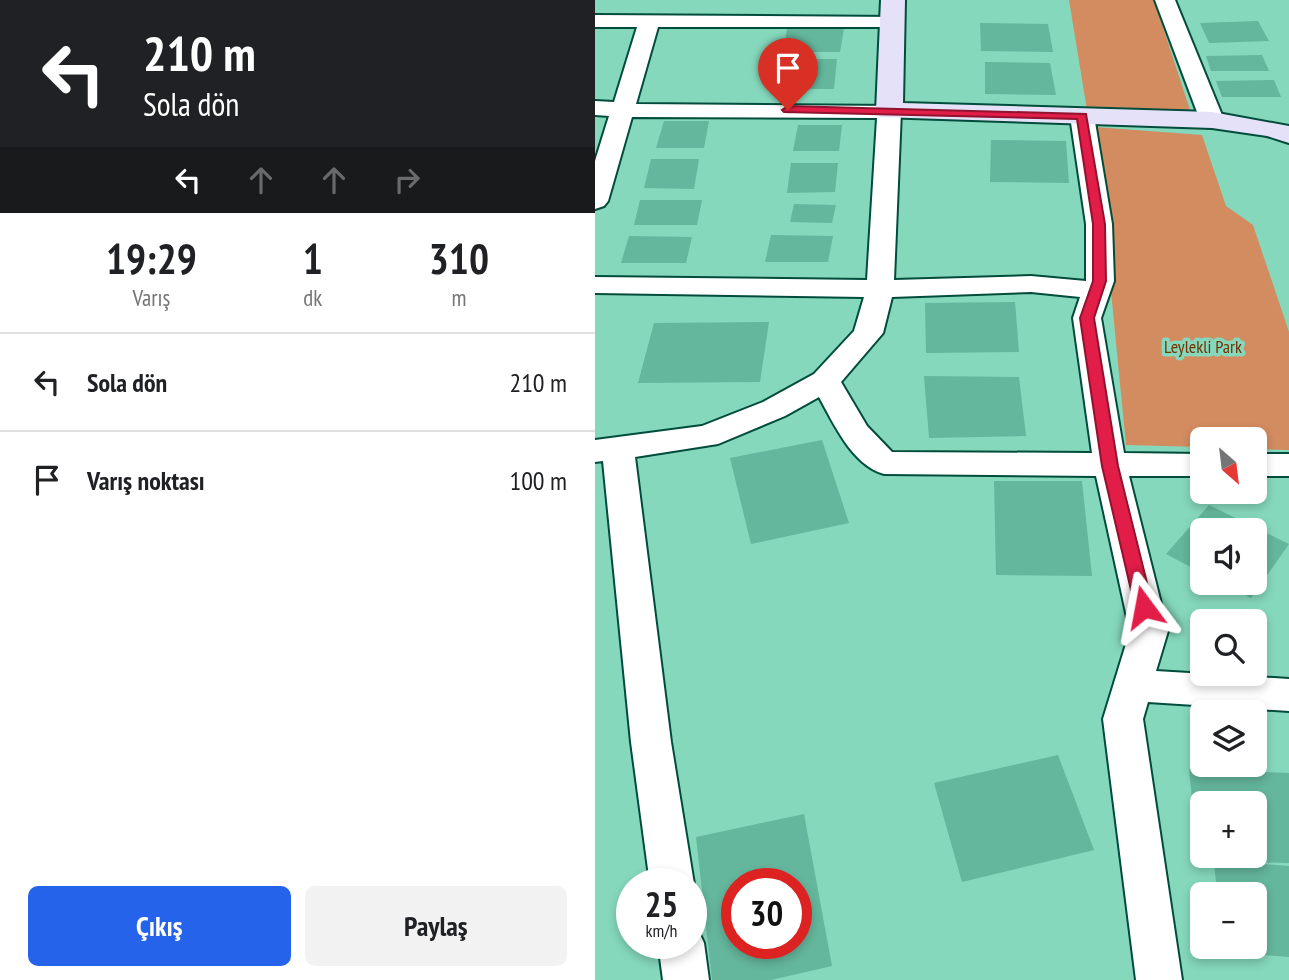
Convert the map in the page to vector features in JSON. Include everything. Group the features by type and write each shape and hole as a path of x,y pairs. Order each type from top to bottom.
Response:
{"street":[{"path":"1165,0 1212,120"},
{"path":"595,21 893,10 880,289 868,333 825,381 774,409 707,436 607,449 670,868"},
{"path":"595,201 650,20"},
{"path":"595,108 659,113 889,111 1212,120 1272,129 1289,135"},
{"path":"1082,116 1099,224 1100,281 1087,318 1110,466 1149,631 1123,719 1159,980"},
{"path":"595,285 880,289 1031,284 1097,290"},
{"path":"825,381 855,432 884,463 1190,466"},
{"path":"1267,466 1289,465"},
{"path":"1135,685 1289,695"},
{"path":"683,959 686,980"}],"green space":[{"path":"1069,0 1154,0 1191,113 1087,110"},
{"name":"Leylekli Park","path":"1095,127 1202,135 1226,206 1253,225 1289,332 1289,450 1267,449 1267,427 1190,427 1190,447 1126,445"}],"building":[{"path":"1258,21 1269,41 1209,43 1200,23"},
{"path":"980,23 1048,24 1053,52 981,51"},
{"path":"787,29 844,29 840,52 783,52"},
{"path":"1262,55 1269,71 1211,71 1206,56"},
{"path":"774,59 837,59 834,89 769,89"},
{"path":"985,62 1050,63 1056,95 985,94"},
{"path":"1274,80 1281,97 1222,97 1216,81"},
{"path":"664,121 709,121 704,148 656,148"},
{"path":"798,125 842,125 839,151 793,151"},
{"path":"991,140 1066,141 1069,183 990,182"},
{"path":"651,159 699,159 694,189 644,188"},
{"path":"791,163 838,163 835,192 787,193"},
{"path":"640,200 702,200 697,225 634,225"},
{"path":"794,204 836,205 832,223 790,222"},
{"path":"771,235 833,236 828,262 765,262"},
{"path":"629,236 692,237 686,263 621,263"},
{"path":"1015,302 1019,352 926,353 925,303"},
{"path":"769,322 760,382 638,383 654,323"},
{"path":"924,376 1019,377 1026,436 929,438"},
{"path":"822,440 849,523 751,544 730,458"},
{"path":"994,481 1082,481 1092,576 996,575"},
{"path":"1209,505 1236,518 1198,518"},
{"path":"1190,527 1190,567 1166,554"},
{"path":"1267,533 1289,544 1267,575"},
{"path":"1058,755 1094,850 962,882 934,783"},
{"path":"1189,769 1190,777 1267,777 1267,772 1289,773 1289,863 1267,863 1267,791 1191,791"},
{"path":"804,814 832,966 771,980 712,980 707,935 707,868 699,868 696,837"},
{"path":"1267,864 1289,866 1289,957 1267,955 1267,882 1216,882 1215,868 1267,868"}],"route":[{"path":"788,110 1082,116 1099,224 1100,281 1087,318 1110,466 1144,607"}]}
